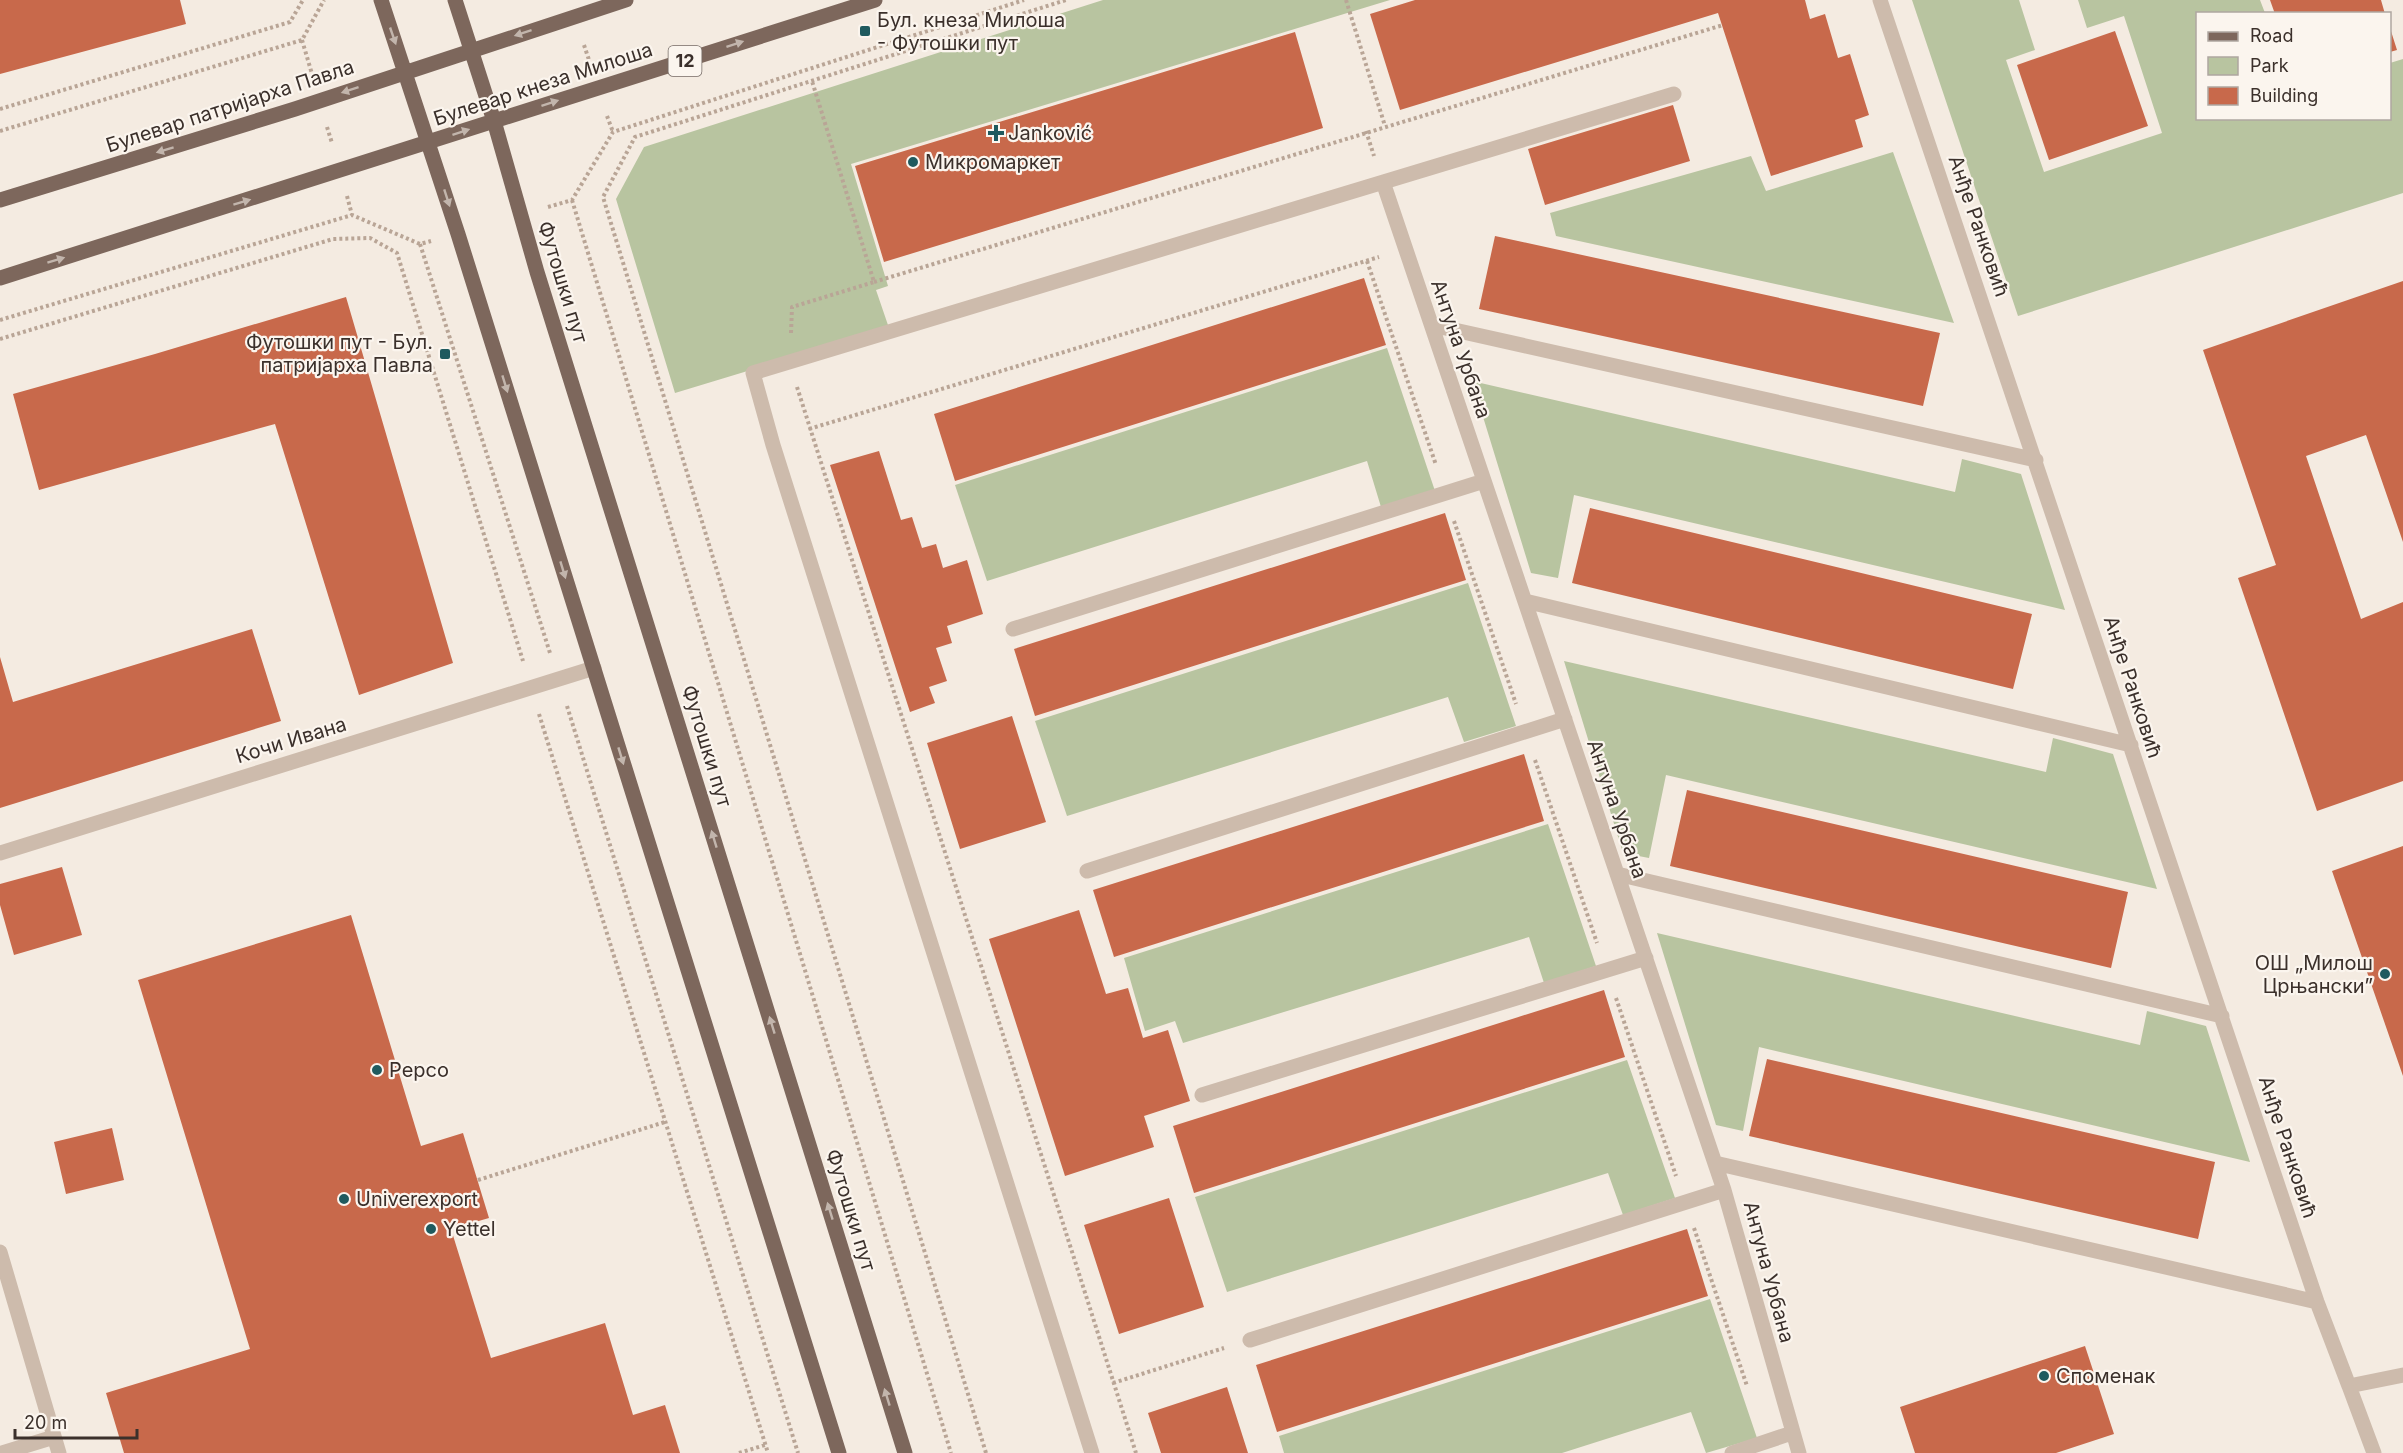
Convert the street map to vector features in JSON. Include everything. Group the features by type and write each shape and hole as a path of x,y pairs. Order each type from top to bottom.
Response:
{"main road":[{"path":"381,0 458,234 839,1453"},
{"name":"Футошки пут","path":"456,0 905,1453"},
{"path":"472,50 626,0"},
{"name":"Булевар кнеза Милоша","path":"429,142 875,0"},
{"name":"Булевар патријарха Павла","path":"0,200 295,109 472,50"},
{"path":"0,278 429,142"}],"street":[{"name":"Анђе Ранковић","path":"1880,0 2317,1302 2374,1453"},
{"path":"1092,1453 773,445 753,373 1674,94"},
{"name":"Антуна Урбана","path":"1383,182 1724,1190 1799,1453"},
{"path":"1431,325 2036,460"},
{"path":"1013,629 1484,481"},
{"path":"1525,601 2131,745"},
{"name":"Кочи Ивана","path":"0,853 594,668"},
{"path":"1087,871 1565,719"},
{"path":"1617,874 2222,1016"},
{"path":"1203,1095 1646,958"},
{"path":"1715,1163 2317,1302"},
{"path":"1250,1340 1724,1190"},
{"path":"0,1252 59,1453"},
{"path":"2349,1386 2403,1375"},
{"path":"1732,1453 1792,1433"},
{"path":"2,1453 54,1437"}],"path":[{"path":"0,109 290,22 303,0"},
{"path":"0,131 302,40 324,0"},
{"path":"521,214 572,200 613,132 1024,0"},
{"path":"986,1453 603,197 635,137 1066,0"},
{"path":"1346,0 1385,126"},
{"path":"1136,1453 809,429 790,362 792,307 1723,25"},
{"path":"812,81 874,282"},
{"path":"572,200 951,1453"},
{"path":"0,320 352,215 420,244 458,234"},
{"path":"0,339 333,239 370,238 397,254 768,1453"},
{"path":"420,244 559,679 798,1453"},
{"path":"809,429 1406,249"},
{"path":"1367,261 1748,1388"},
{"path":"478,1180 665,1122"},
{"path":"1113,1383 1250,1340"},
{"path":"739,1453 765,1445"}],"green space":[{"path":"1103,0 1390,0 851,164 888,286 876,290 889,328 675,393 616,199 644,147"},
{"path":"1912,0 2019,0 2035,50 2006,60 2044,172 2162,133 2124,16 2087,28 2078,0 2260,0 2265,12 2196,12 2196,120 2391,120 2391,63 2403,59 2403,193 2018,316"},
{"path":"1893,152 1954,323 1556,236 1550,213 1751,156 1766,191"},
{"path":"1387,348 1435,491 1381,507 1367,461 987,581 955,485"},
{"path":"1472,381 1955,492 1962,459 2021,474 2065,610 1574,495 1558,578 1531,573"},
{"path":"1468,583 1516,726 1464,742 1448,697 1067,816 1035,721"},
{"path":"1564,661 2046,772 2053,738 2113,754 2157,889 1666,775 1649,858 1623,853"},
{"path":"1548,824 1596,966 1544,983 1529,937 1183,1043 1175,1021 1145,1031 1124,958"},
{"path":"1657,933 2140,1045 2147,1011 2206,1026 2250,1162 1759,1047 1743,1131 1716,1125"},
{"path":"1627,1060 1675,1198 1623,1215 1608,1173 1227,1292 1195,1197"},
{"path":"1710,1299 1757,1438 1706,1453 1691,1412 1562,1453 1284,1453 1279,1436"}],"building":[{"path":"0,0 180,0 186,24 0,74"},
{"path":"1415,0 1805,0 1810,19 1825,14 1838,58 1850,54 1869,115 1855,120 1863,147 1771,176 1718,13 1400,110 1370,14"},
{"path":"2270,0 2381,0 2384,12 2274,12"},
{"path":"2115,31 2148,126 2049,160 2017,65"},
{"path":"2391,31 2397,50 2391,52"},
{"path":"1295,32 1323,128 884,262 855,166"},
{"path":"1673,105 1690,161 1545,205 1528,149"},
{"path":"1495,236 1940,333 1923,406 1479,309"},
{"path":"1364,278 1386,345 955,481 934,414"},
{"path":"2403,281 2403,542 2366,435 2306,456 2361,619 2403,602 2403,781 2317,811 2238,578 2276,565 2203,350"},
{"path":"346,297 453,663 359,695 275,424 39,490 13,394"},
{"path":"879,451 901,520 912,517 922,548 936,544 943,568 967,560 983,614 947,626 952,643 936,648 947,681 929,687 935,703 910,712 830,465"},
{"path":"1590,508 2032,614 2013,689 1572,583"},
{"path":"1445,513 1466,580 1035,716 1014,649"},
{"path":"252,629 281,721 0,808 0,657 13,702"},
{"path":"1012,716 1046,822 960,849 927,743"},
{"path":"1524,754 1544,821 1114,957 1093,890"},
{"path":"1687,790 2128,892 2111,968 1670,866"},
{"name":"ОШ „Милош Црњански”","path":"2403,846 2403,1076 2332,871"},
{"path":"62,867 82,935 14,955 0,905 0,884"},
{"path":"1079,910 1106,994 1128,988 1143,1038 1168,1030 1190,1101 1144,1116 1154,1147 1065,1176 989,939"},
{"name":"Univerexport","path":"351,915 421,1146 463,1133 489,1218 451,1229 491,1358 605,1323 633,1415 665,1405 680,1453 124,1453 106,1393 250,1349 138,980"},
{"path":"1604,990 1625,1057 1194,1193 1173,1126"},
{"path":"1767,1059 2215,1162 2198,1239 1749,1136"},
{"path":"112,1128 124,1180 66,1194 54,1142"},
{"path":"1169,1198 1204,1307 1119,1334 1084,1225"},
{"path":"1687,1229 1708,1296 1277,1432 1256,1365"},
{"name":"Споменак","path":"2085,1346 2114,1434 2056,1453 1915,1453 1900,1407"},
{"path":"1227,1387 1248,1453 1161,1453 1148,1413"}],"place":[{"name":"Бул. кнеза Милоша - Футошки пут","path":"865,31"},
{"name":"Janković","path":"996,133"},
{"name":"Микромаркет","path":"913,162"},
{"name":"Футошки пут - Бул. патријарха Павла","path":"445,354"},
{"name":"ОШ „Милош Црњански”","path":"2385,974"},
{"name":"Pepco","path":"377,1070"},
{"name":"Univerexport","path":"344,1199"},
{"name":"Yettel","path":"431,1229"},
{"name":"Споменак","path":"2044,1376"}]}
